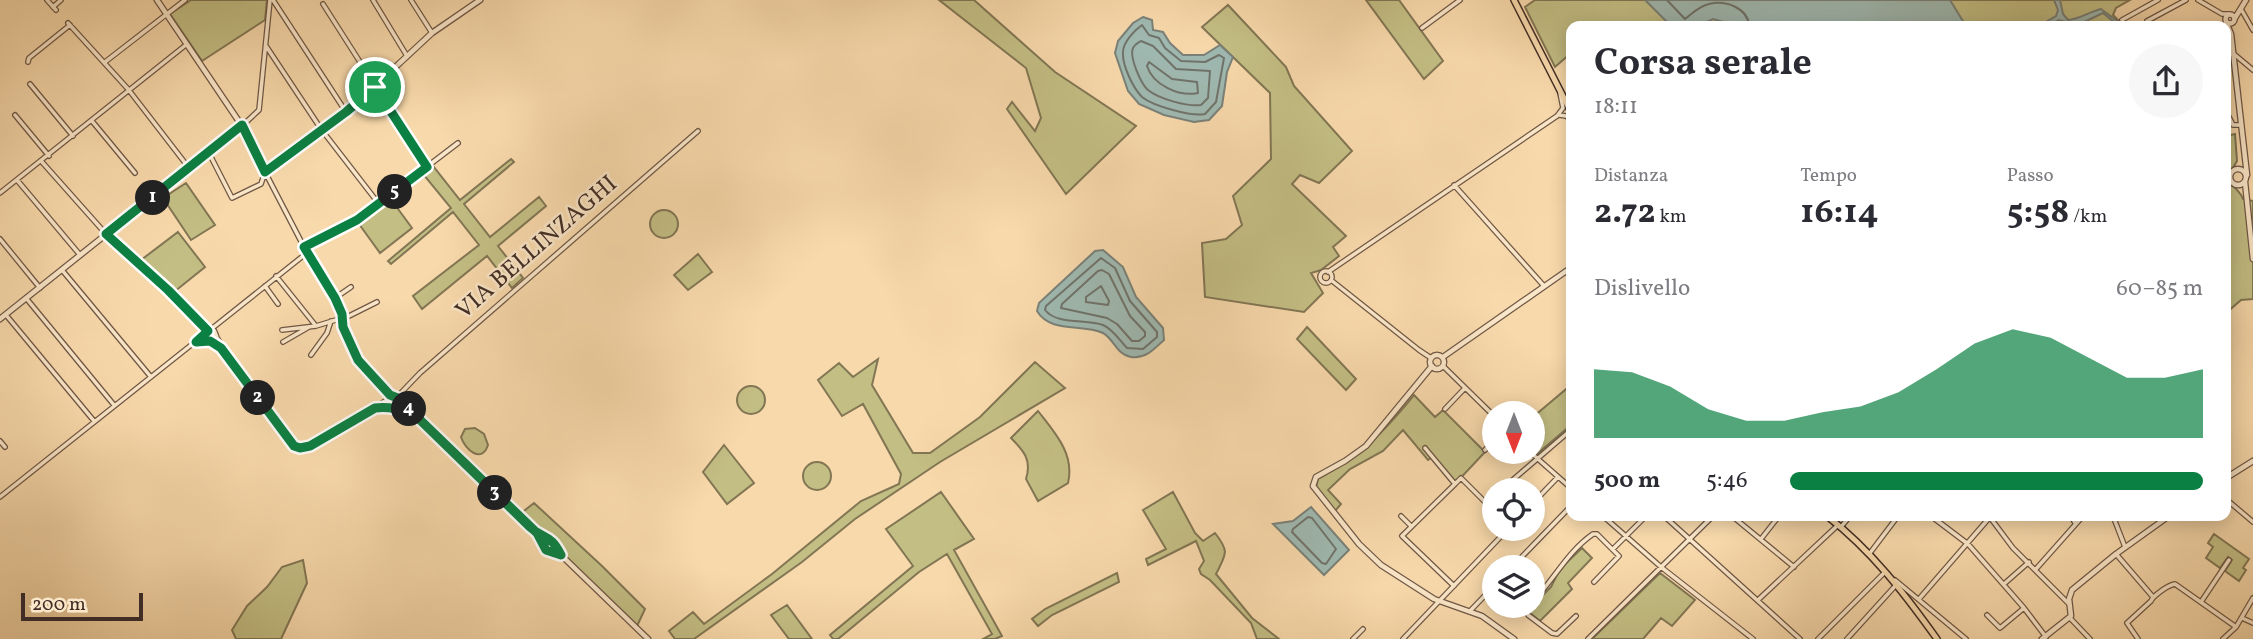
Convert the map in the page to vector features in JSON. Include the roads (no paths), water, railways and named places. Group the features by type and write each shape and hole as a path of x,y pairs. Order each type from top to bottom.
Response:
{"main road":[{"path":"1514,0 1566,101"},
{"path":"1834,521 1887,571 1937,639"}],"street":[{"path":"47,0 54,8 61,0"},
{"path":"157,0 242,125 304,247 335,298 358,360 390,395 415,415 537,533 553,542 561,555 648,639"},
{"path":"105,62 185,0"},
{"path":"0,319 258,112 272,0"},
{"path":"272,0 346,112"},
{"path":"373,0 407,56"},
{"path":"411,0 432,33"},
{"path":"1422,28 1460,0"},
{"path":"2122,20 2158,0"},
{"path":"2147,21 2186,0"},
{"path":"2198,0 2222,14 2233,16 2234,20"},
{"path":"2246,0 2234,20 2231,34 2248,179 2253,258"},
{"path":"209,153 232,198 261,184 265,172 346,112 432,33 478,1"},
{"path":"323,4 427,167"},
{"path":"2226,21 2229,15 2240,8"},
{"path":"2240,8 2253,30"},
{"path":"2222,14 2226,21"},
{"path":"28,62 29,58 69,24 128,89 189,168"},
{"path":"0,193 187,44"},
{"path":"266,46 322,131 379,204"},
{"path":"2234,54 2253,70"},
{"path":"30,84 73,136"},
{"path":"1331,280 1326,283 1320,279 1321,273 1328,272 1557,116 1563,108 1560,92"},
{"path":"15,115 49,156"},
{"path":"1557,116 1566,116"},
{"path":"92,121 135,173"},
{"path":"2231,121 2233,125 2240,125"},
{"name":"VIA BELLINZAGHI","path":"398,400 420,373 698,131"},
{"path":"304,247 357,220 458,143"},
{"path":"2231,174 2244,159"},
{"path":"42,162 106,234 168,290 208,332 211,340 221,348 294,446 310,446 375,408 398,400"},
{"path":"2236,169 2241,169 2248,179"},
{"path":"2235,185 2239,186 2248,179"},
{"path":"17,180 80,255"},
{"path":"2231,181 2249,201"},
{"path":"1454,185 1545,286"},
{"path":"0,239 40,288"},
{"path":"0,497 298,260 304,254 304,247"},
{"path":"298,260 308,259 314,264"},
{"path":"62,270 151,377"},
{"path":"1443,357 1566,271"},
{"path":"1328,272 1332,276 1331,280 1419,351 1432,358"},
{"path":"276,276 313,326"},
{"path":"265,285 278,304"},
{"path":"335,298 351,287"},
{"path":"26,298 114,405"},
{"path":"282,330 343,318 377,302"},
{"path":"6,315 94,421"},
{"path":"311,355 328,331 343,318"},
{"path":"328,331 331,321"},
{"path":"283,342 313,326"},
{"path":"208,332 215,332 211,340"},
{"path":"196,342 211,340"},
{"path":"1432,358 1437,355 1443,357"},
{"path":"1443,357 1443,366"},
{"path":"1432,358 1432,366 1366,446 1315,478 1315,492 1374,560 1387,570 1439,601 1486,619 1514,639"},
{"path":"1432,366 1438,369 1443,366"},
{"path":"1443,366 1482,404"},
{"path":"1444,409 1465,388"},
{"path":"375,408 391,408 398,400"},
{"path":"1545,451 1566,434"},
{"path":"0,440 5,447"},
{"path":"1425,448 1455,484"},
{"path":"2231,475 2253,461"},
{"path":"1514,478 1530,464"},
{"path":"1544,464 1566,484"},
{"path":"1545,491 1558,477"},
{"path":"1454,586 1403,539 1402,534 1461,478 1482,501"},
{"path":"2231,503 2253,522"},
{"path":"1524,555 1566,511"},
{"path":"1401,516 1410,526"},
{"path":"1608,521 1753,639"},
{"path":"1613,549 1641,521"},
{"path":"1669,521 1800,639"},
{"path":"1588,639 1708,521"},
{"path":"1738,521 1794,567"},
{"path":"1761,539 1775,521"},
{"path":"1758,601 1845,521"},
{"path":"1870,553 1894,521"},
{"path":"1938,521 1968,544 2024,608 2044,638 2070,618"},
{"path":"1919,599 1988,521"},
{"path":"1994,521 2013,548 2069,604"},
{"path":"2036,569 2077,521"},
{"path":"2115,521 2125,548"},
{"path":"2090,639 2070,618 2072,590 2162,521"},
{"path":"537,533 546,549 561,555"},
{"path":"1545,588 1558,568 1590,535 1597,534 1617,552 1617,559 1594,582"},
{"path":"546,549 546,540 553,542"},
{"path":"1403,639 1496,541"},
{"path":"546,549 554,549 553,542"},
{"path":"2116,554 2152,597"},
{"path":"2201,602 2229,559"},
{"path":"2004,585 2029,562"},
{"path":"1818,639 1887,571"},
{"path":"1847,639 1895,581 1966,639"},
{"path":"2138,639 2126,623 2151,601 2152,597 2175,584 2236,627"},
{"path":"1470,611 1482,598"},
{"path":"2223,639 2236,627 2253,598"},
{"path":"1987,615 2000,628 2024,608"},
{"path":"1532,618 1552,634 1557,634 1577,616"},
{"path":"2241,618 2253,623"},
{"path":"1353,639 1363,629"}],"water":[{"path":"1645,0 1950,0 1963,21 1713,19 1666,21"},
{"path":"2054,0 2060,0 2063,14 2068,20 2101,9 2117,21 2113,21 2103,13 2086,21 2048,21 2056,16 2058,10"},
{"path":"1143,17 1152,20 1153,30 1163,32 1183,55 1204,55 1220,45 1233,57 1227,72 1222,106 1209,120 1194,122 1164,115 1139,104 1128,91 1115,53 1118,41 1133,23"},
{"path":"1103,250 1123,267 1136,297 1163,328 1164,340 1145,355 1126,356 1103,333 1050,323 1037,311 1039,303 1095,251"},
{"path":"1311,507 1349,550 1324,575 1273,524 1293,521"}]}
